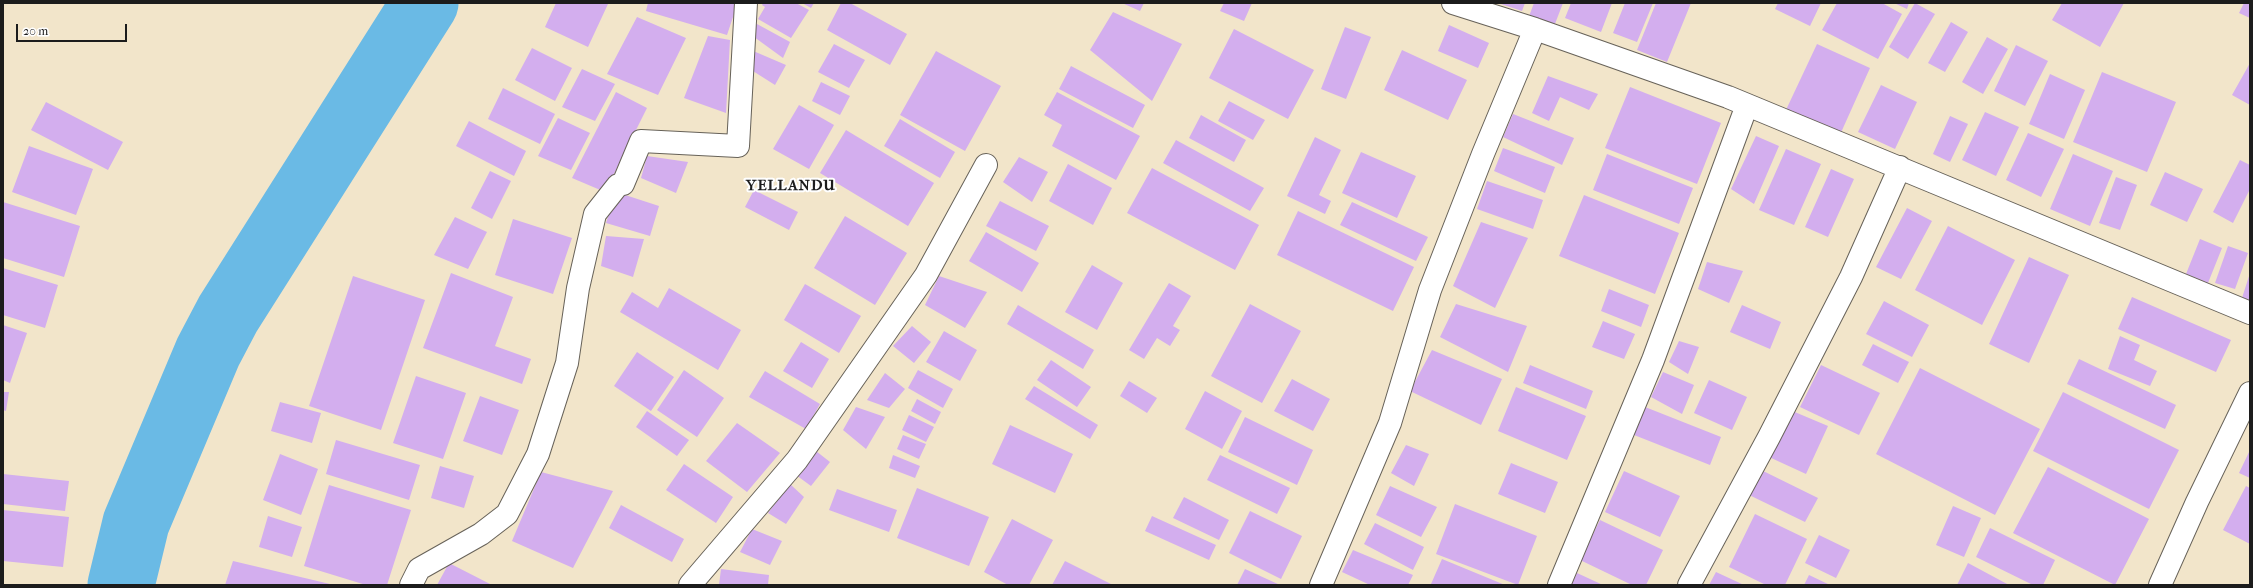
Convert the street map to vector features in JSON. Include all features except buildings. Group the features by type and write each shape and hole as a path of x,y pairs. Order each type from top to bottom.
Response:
{"street":[{"path":"411,585 419,569 491,526 507,514 514,501 538,454 567,363 578,288 595,214 618,185 623,184 641,141 738,146 746,3"},
{"path":"1453,3 1535,29 1747,105 2250,313"},
{"path":"1321,585 1390,423 1430,290 1483,154 1535,29"},
{"path":"1559,585 1653,360 1747,105"},
{"path":"690,585 797,460 926,275 986,166"},
{"path":"1690,585 1769,437 1851,277 1900,167"},
{"path":"2160,585 2197,502 2250,394"}],"waterway":[{"path":"121,585 136,523 208,352 228,314 425,3"}],"district":[{"name":"YELLANDU","path":"791,186"}]}
